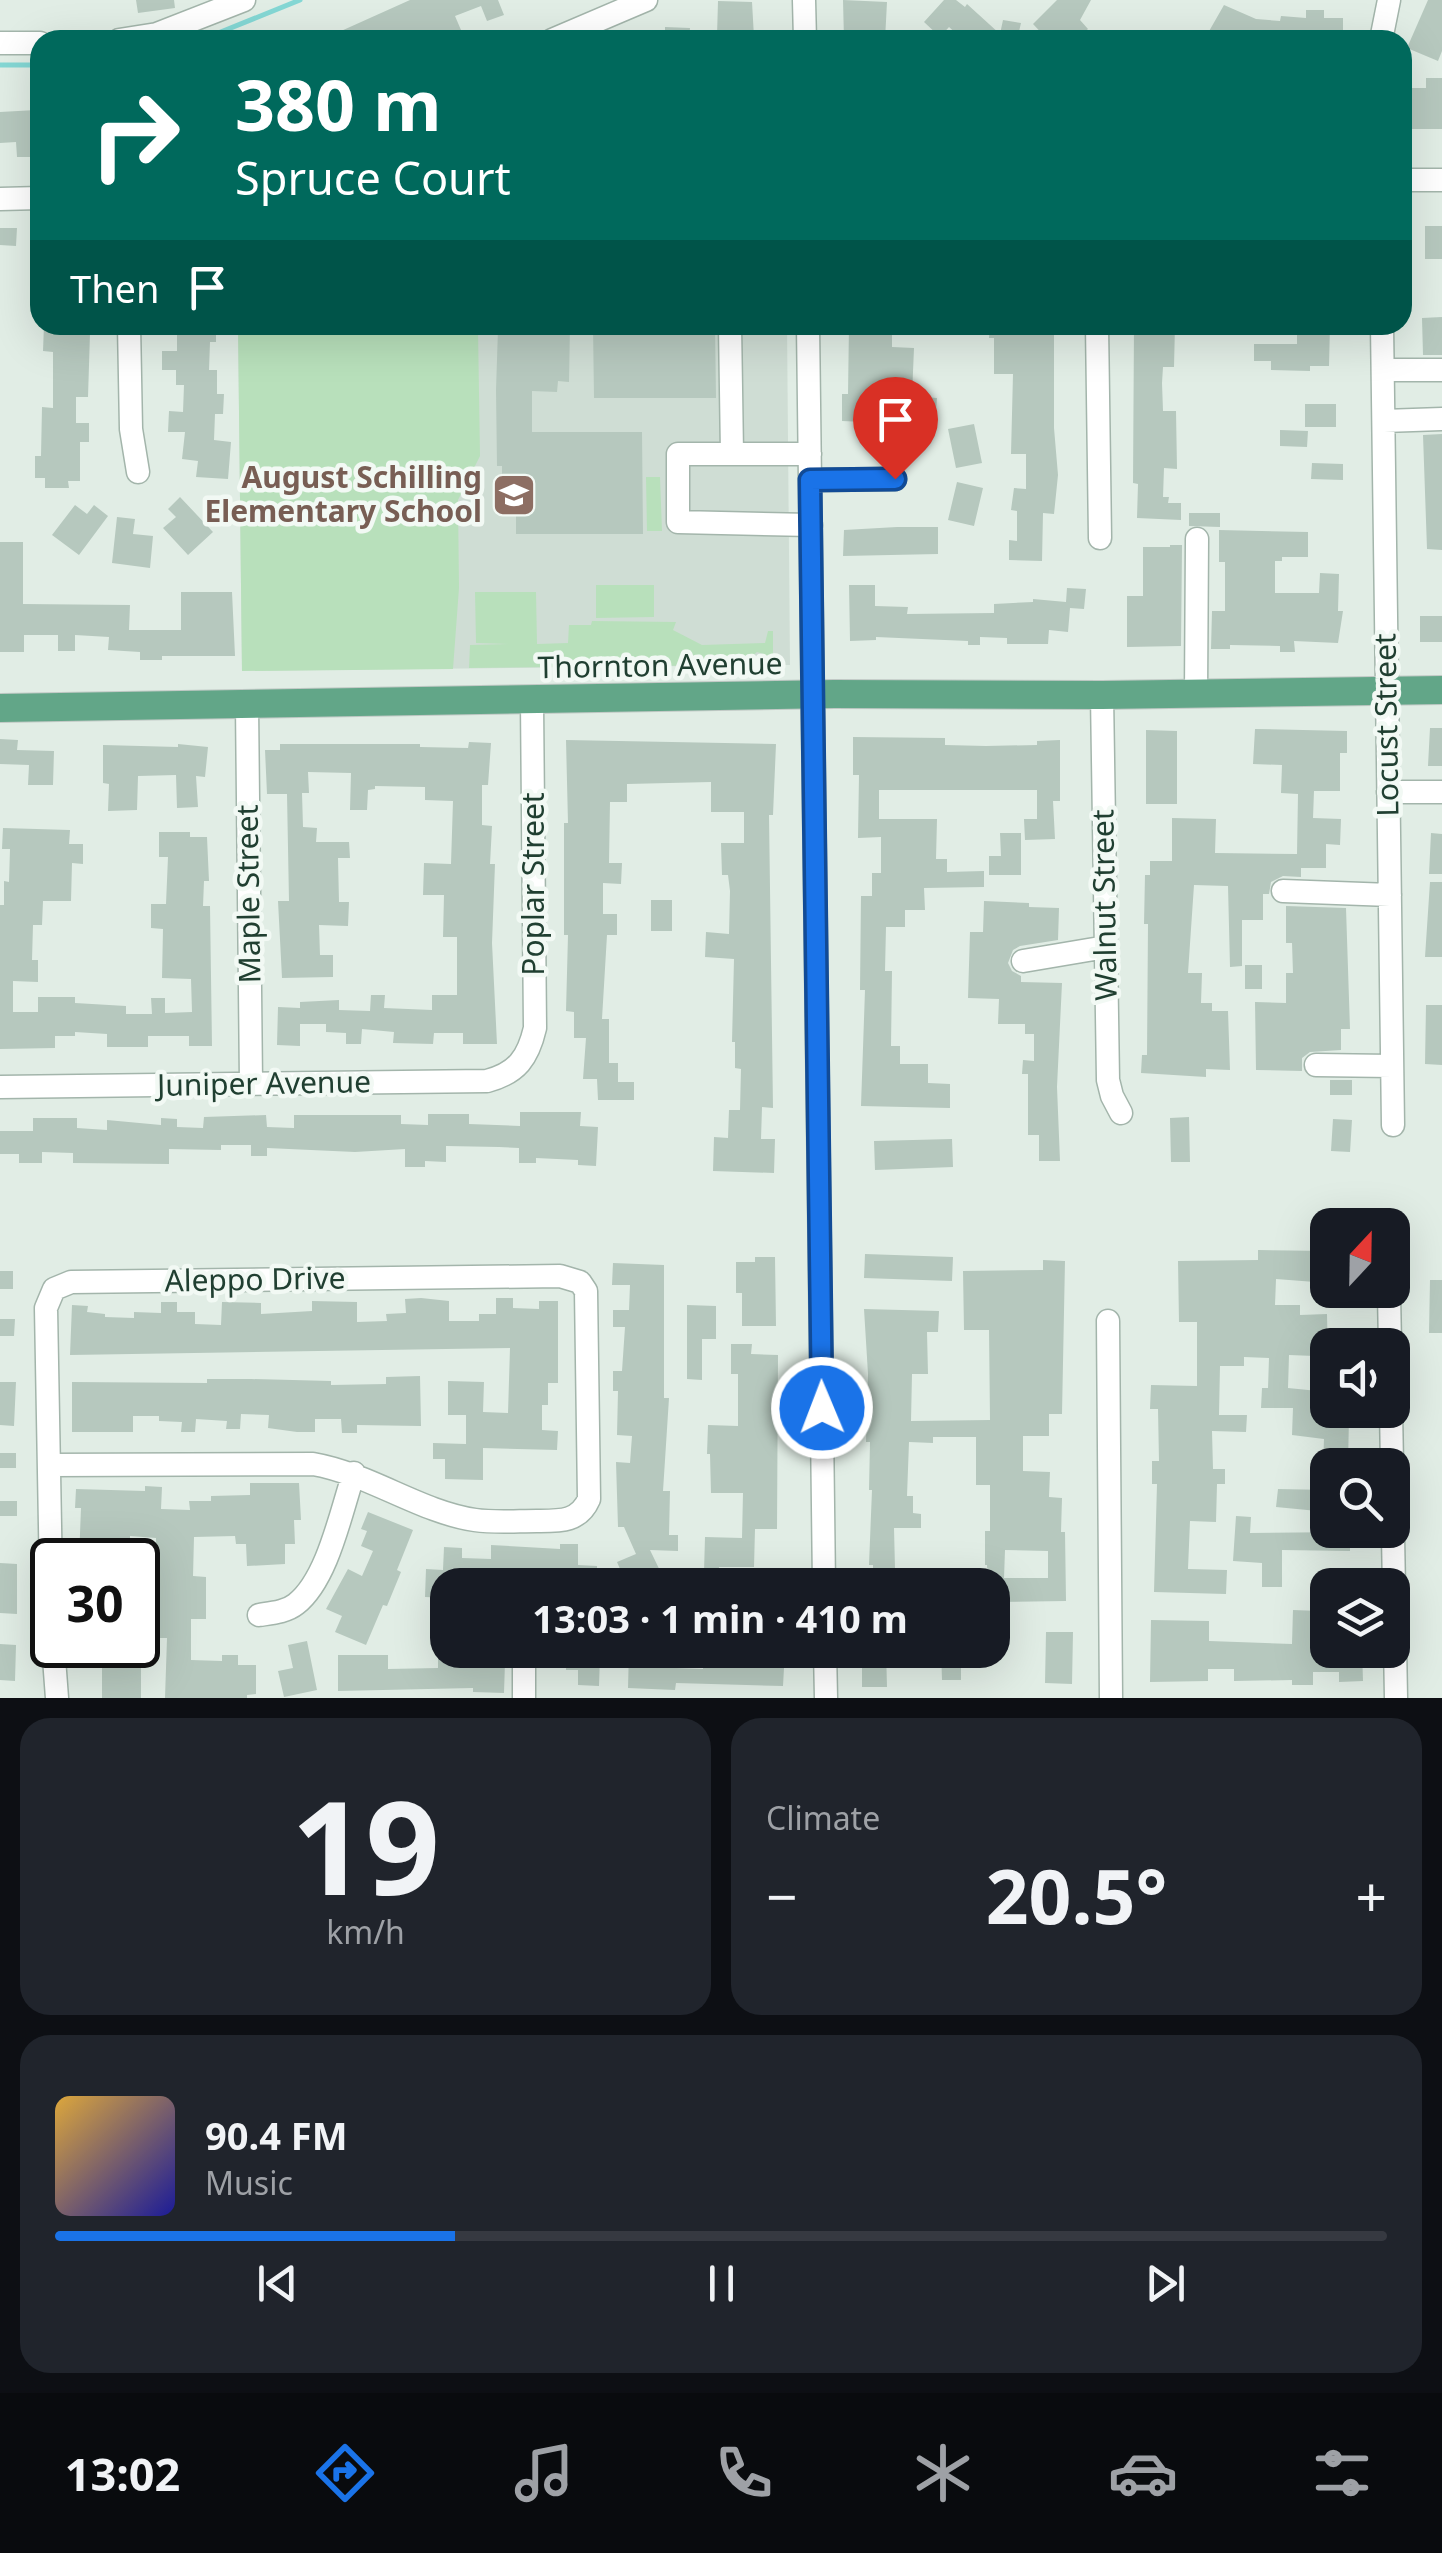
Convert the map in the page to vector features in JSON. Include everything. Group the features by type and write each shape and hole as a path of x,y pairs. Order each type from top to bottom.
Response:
{"main road":[{"name":"Thornton Avenue","path":"0,708 532,702 813,694 1442,690"}],"street":[{"path":"167,30 244,0"},
{"path":"593,30 646,0"},
{"path":"804,0 804,30"},
{"path":"1383,30 1390,0"},
{"path":"0,44 30,42"},
{"path":"1412,180 1442,180"},
{"path":"0,198 30,198"},
{"path":"130,335 131,429 138,472"},
{"path":"730,335 732,454"},
{"path":"808,335 824,1568"},
{"path":"1097,335 1100,538"},
{"name":"Locust Street","path":"1382,335 1392,1125"},
{"path":"1383,370 1442,370"},
{"path":"1384,421 1442,420"},
{"path":"810,454 678,454 678,522 811,524"},
{"path":"810,480 895,479"},
{"path":"1196,538 1196,694"},
{"name":"Walnut Street","path":"1102,695 1108,1080 1121,1112"},
{"name":"Poplar Street","path":"522,1064 535,1028 532,702"},
{"name":"Maple Street","path":"247,705 251,1083"},
{"path":"1388,792 1442,792"},
{"path":"1283,892 1390,895"},
{"path":"1023,961 1106,948"},
{"name":"Juniper Avenue","path":"0,1087 488,1082 507,1076 522,1064"},
{"path":"1316,1065 1392,1066"},
{"name":"Aleppo Drive","path":"51,1538 46,1308 54,1289 62,1284 560,1276 580,1282 589,1301 590,1484 585,1510 567,1520 474,1520 450,1514 354,1473"},
{"path":"1108,1321 1110,1698"},
{"path":"49,1466 288,1462 354,1473 316,1580 294,1606 259,1615"},
{"path":"1393,1548 1396,1698"},
{"name":"Aleppo Drive","path":"55,1668 57,1698"},
{"path":"524,1668 524,1698"},
{"path":"825,1668 826,1698"}],"shaded area":[{"name":"August Schilling Elementary School","path":"238,335 787,335 790,665 242,671"}],"green space":[{"path":"238,335 478,335 480,456 458,500 459,588 453,669 242,671"},
{"path":"646,477 660,477 662,531 647,531"},
{"path":"596,585 654,585 654,617 596,618"},
{"path":"475,592 536,592 537,644 568,643 569,625 591,625 592,621 676,622 673,630 702,645 765,643 768,631 773,631 773,654 757,652 742,665 469,668 470,645 508,644 476,643"}],"building":[{"path":"136,0 174,0 175,8 138,13"},
{"path":"410,0 498,0 504,15 487,21 481,6 455,16 461,30 343,30"},
{"path":"843,0 887,2 886,30 844,30"},
{"path":"944,0 956,0 965,7 967,4 996,30 933,30 924,22"},
{"path":"1057,0 1091,0 1080,20 1087,30 1039,30 1033,24"},
{"path":"1428,0 1442,0 1442,51 1438,61 1412,50 1412,37"},
{"path":"718,1 752,2 754,30 717,30"},
{"path":"1224,5 1256,19 1306,18 1306,10 1324,10 1324,18 1343,18 1343,30 1210,30"},
{"path":"1003,20 1021,23 1019,30 1001,30"},
{"path":"1426,78 1442,78 1442,129 1412,129 1412,88 1426,88"},
{"path":"30,110 30,157 17,157 16,142 0,143 0,112"},
{"path":"1425,226 1442,226 1442,259 1425,259"},
{"path":"0,228 17,228 16,246 0,245"},
{"path":"1442,317 1442,355 1423,355 1422,318"},
{"path":"44,335 90,335 88,397 76,397 76,423 89,423 89,442 80,442 80,481 68,481 69,488 45,488 45,478 35,478 35,456 41,456 42,407 53,408 53,352 43,351"},
{"path":"177,335 216,335 216,342 210,342 209,370 217,370 217,394 224,394 223,414 215,414 214,440 231,442 228,479 196,477 198,461 182,459 185,432 168,432 169,411 183,412 184,385 176,385 176,370 162,370 162,351 177,351"},
{"path":"498,335 570,335 569,382 558,381 557,392 532,391 532,432 642,432 643,534 516,534 516,515 502,515 496,390"},
{"path":"593,335 715,335 716,398 594,398"},
{"path":"849,335 892,335 892,347 914,348 912,396 937,398 935,425 842,421 842,394 848,394"},
{"path":"1054,335 1058,475 1054,514 1043,513 1042,561 1009,560 1009,540 1017,541 1017,511 1011,510 1014,488 1026,489 1026,454 1011,454 1013,374 994,374 994,338 989,338"},
{"path":"1134,335 1175,335 1174,367 1163,367 1162,383 1163,411 1176,411 1177,469 1164,468 1163,497 1169,497 1168,503 1181,503 1181,520 1137,518 1138,484 1133,483"},
{"path":"1297,335 1330,335 1329,366 1310,366 1310,371 1271,370 1271,361 1254,361 1254,344 1297,344"},
{"path":"1305,404 1336,404 1336,427 1305,427"},
{"path":"974,424 982,463 956,468 948,429"},
{"path":"1280,430 1308,431 1307,447 1280,446"},
{"path":"1442,434 1442,550 1427,549 1423,435"},
{"path":"1312,463 1343,464 1343,480 1311,479"},
{"path":"957,482 983,488 974,526 948,520"},
{"path":"180,497 213,532 188,555 163,528 176,517 168,509"},
{"path":"75,505 87,514 94,505 108,516 79,555 52,535"},
{"path":"1189,513 1220,513 1220,527 1189,526"},
{"path":"117,517 135,519 133,534 153,536 150,568 112,563"},
{"path":"938,527 938,554 843,556 844,530"},
{"path":"1219,530 1308,532 1308,557 1282,557 1282,561 1275,561 1275,593 1319,593 1320,573 1339,574 1338,611 1343,611 1338,643 1294,641 1295,652 1280,652 1280,646 1230,645 1230,649 1211,649 1212,611 1225,611 1225,562 1219,562"},
{"path":"0,542 23,542 23,604 130,605 129,630 181,630 181,592 232,592 235,656 162,656 162,660 140,660 140,652 108,650 109,637 75,635 75,651 58,651 58,635 24,635 24,652 0,652"},
{"path":"1182,545 1181,646 1127,647 1127,596 1143,596 1143,547"},
{"path":"849,585 875,585 875,606 908,607 907,614 994,613 994,604 1033,599 1066,602 1067,588 1086,589 1084,609 1070,608 1068,632 1049,630 1048,644 1007,644 1007,638 980,637 980,645 968,645 968,641 876,637 850,641"},
{"path":"1420,616 1442,616 1442,642 1420,642"},
{"path":"1430,728 1442,728 1442,766 1428,766"},
{"path":"1255,729 1347,731 1347,753 1340,753 1340,791 1314,791 1313,818 1341,819 1340,845 1326,844 1326,868 1301,868 1301,877 1283,876 1271,882 1269,894 1263,894 1263,920 1242,920 1242,966 1230,967 1228,886 1194,885 1188,973 1202,973 1201,1003 1212,1003 1212,1011 1228,1011 1230,1070 1206,1069 1206,1077 1141,1073 1142,1055 1147,1055 1145,875 1150,875 1150,861 1172,861 1172,818 1216,819 1215,853 1297,854 1298,794 1281,793 1282,765 1253,764"},
{"path":"1146,730 1177,731 1177,804 1146,804"},
{"path":"853,737 945,738 945,745 986,746 1037,745 1037,741 1060,740 1060,801 1053,801 1055,839 1025,840 1024,819 1037,819 1037,790 879,790 879,819 937,819 936,859 947,859 947,872 984,871 984,887 924,888 925,910 905,910 905,927 886,927 885,971 892,971 891,1046 900,1046 900,1064 928,1064 928,1083 950,1084 950,1108 861,1106 865,990 860,990 861,896 872,896 872,873 881,873 881,837 858,838 859,775 853,775"},
{"path":"0,739 18,740 17,750 54,751 53,785 28,785 29,765 0,764"},
{"path":"566,740 776,744 773,815 769,815 773,1108 762,1107 761,1139 775,1139 774,1173 713,1171 714,1137 728,1138 729,1110 740,1110 741,1069 735,1068 732,1042 734,959 705,957 706,932 729,934 730,891 728,875 722,875 721,843 744,843 744,812 711,812 711,782 627,784 627,802 610,802 609,863 622,863 621,884 603,883 603,914 617,914 617,935 607,935 602,1019 609,1019 609,1063 618,1063 618,1082 634,1082 634,1100 598,1100 597,1079 583,1079 586,1038 574,1038 574,1012 566,1011"},
{"path":"469,742 491,743 488,785 482,785 482,825 492,826 490,864 495,864 492,943 497,1044 463,1044 463,1033 434,1033 433,1044 393,1043 394,1032 362,1029 361,1044 346,1044 346,1033 326,1032 326,1024 300,1024 300,1046 277,1045 278,1007 300,1008 300,1002 339,1000 339,1010 370,1011 371,995 385,995 384,1008 432,1010 432,995 457,995 457,937 443,937 444,895 423,895 424,863 451,864 453,801 425,800 425,787 375,786 368,790 367,810 350,810 351,773 308,772 309,793 302,793 303,827 317,828 316,842 349,842 350,858 338,858 339,902 349,902 348,926 319,925 320,955 333,955 333,977 282,978 278,901 289,901 287,794 267,794 265,750 280,750 280,744 468,748"},
{"path":"103,745 208,747 205,777 196,776 198,807 177,808 176,775 138,776 137,810 108,811 109,784 103,783"},
{"path":"3,828 70,830 69,844 83,844 83,864 72,863 71,901 43,901 42,925 33,925 32,960 38,960 38,982 13,981 13,1012 38,1012 38,997 75,997 75,1003 126,1006 126,1014 152,1014 151,998 165,998 165,1013 192,1012 191,979 162,978 163,929 151,928 151,904 166,904 168,857 159,857 159,832 190,832 190,837 207,837 209,881 204,881 203,906 210,906 212,1046 189,1046 189,1036 148,1036 148,1047 107,1047 107,1034 75,1032 75,1036 55,1036 55,1048 0,1049 0,905 4,905 4,881 9,882 10,849 2,849"},
{"path":"1000,833 1021,833 1021,875 989,875 989,856 1001,856"},
{"path":"1431,833 1442,834 1442,874 1429,874"},
{"path":"1430,882 1442,882 1442,957 1425,957"},
{"path":"651,900 672,900 672,931 651,931"},
{"path":"984,901 1059,908 1058,940 1020,946 1013,950 1008,963 1021,976 1021,982 1062,983 1057,1087 1060,1161 1039,1161 1039,1135 1028,1135 1028,1074 1022,1074 1023,1060 1034,1061 1034,1034 1025,1034 1025,1024 998,1024 999,999 968,998 970,932 983,932"},
{"path":"1286,906 1346,908 1350,1029 1341,1029 1341,1050 1310,1052 1302,1058 1302,1071 1256,1070 1255,1002 1286,1003 1286,973 1293,973 1292,943 1286,943"},
{"path":"1245,965 1262,965 1262,989 1245,989"},
{"path":"1426,1005 1442,1005 1442,1065 1425,1064"},
{"path":"1330,1080 1352,1080 1352,1095 1330,1095"},
{"path":"520,1112 581,1112 580,1126 598,1127 596,1166 578,1165 578,1160 536,1158 536,1163 519,1163 519,1148 499,1147 446,1146 446,1162 425,1161 425,1167 405,1167 405,1149 355,1152 267,1148 267,1156 251,1156 251,1145 221,1145 221,1150 169,1149 169,1164 73,1163 73,1153 42,1152 42,1163 19,1163 19,1154 0,1154 0,1131 33,1131 33,1118 77,1118 77,1128 107,1130 107,1120 161,1125 161,1118 177,1119 177,1127 203,1128 204,1117 266,1115 267,1127 294,1128 294,1115 401,1115 401,1124 428,1125 428,1114 469,1114 469,1124 520,1126"},
{"path":"1189,1117 1190,1162 1171,1162 1170,1118"},
{"path":"1333,1119 1352,1120 1350,1152 1331,1151"},
{"path":"952,1139 953,1167 875,1170 874,1141"},
{"path":"1258,1250 1310,1251 1310,1282 1276,1279 1275,1305 1300,1305 1300,1315 1327,1314 1327,1328 1310,1328 1310,1356 1289,1355 1288,1388 1310,1390 1310,1428 1349,1428 1348,1448 1324,1448 1324,1439 1292,1435 1293,1408 1261,1408 1262,1388 1268,1388 1269,1358 1244,1357 1244,1366 1220,1366 1219,1415 1247,1415 1246,1432 1212,1431 1213,1469 1225,1469 1225,1484 1217,1484 1216,1522 1190,1521 1188,1569 1227,1570 1226,1594 1154,1592 1157,1484 1152,1484 1152,1461 1159,1461 1158,1409 1150,1409 1151,1385 1197,1386 1197,1322 1179,1322 1178,1261 1258,1260"},
{"path":"865,1254 953,1257 952,1281 864,1278"},
{"path":"755,1257 775,1257 776,1326 742,1326 742,1293 736,1293 736,1262 755,1262"},
{"path":"1043,1260 1065,1261 1062,1414 1049,1414 1049,1436 1023,1436 1023,1471 1050,1472 1049,1497 1062,1498 1066,1601 1010,1602 1010,1578 1048,1578 1048,1551 1005,1550 1004,1568 985,1565 990,1485 976,1485 976,1437 933,1437 933,1443 909,1442 907,1496 913,1496 913,1513 921,1514 921,1528 894,1528 895,1568 869,1565 872,1490 870,1442 866,1442 868,1374 864,1309 939,1311 938,1332 927,1332 928,1374 912,1374 911,1421 990,1420 989,1330 964,1330 963,1271 1043,1270"},
{"path":"613,1263 664,1265 664,1398 669,1398 663,1491 670,1491 669,1535 678,1535 678,1551 650,1550 659,1568 620,1568 617,1562 636,1554 624,1527 618,1527 616,1462 630,1463 632,1436 617,1435 618,1391 613,1391 613,1371 622,1371 625,1327 613,1327 613,1310 629,1310 630,1285 612,1285"},
{"path":"0,1271 13,1271 13,1289 0,1289"},
{"path":"1430,1280 1442,1280 1442,1333 1429,1333"},
{"path":"496,1298 513,1298 513,1308 539,1309 539,1301 558,1301 558,1383 548,1383 548,1405 542,1405 542,1430 558,1431 557,1450 483,1448 483,1480 445,1479 445,1459 433,1459 433,1443 466,1444 466,1415 448,1415 448,1381 484,1382 483,1412 508,1413 510,1348 70,1355 72,1305 88,1306 87,1312 105,1317 134,1318 134,1312 161,1313 161,1302 177,1302 177,1312 195,1312 195,1324 221,1325 222,1302 261,1303 261,1314 312,1311 312,1301 357,1302 357,1322 387,1321 386,1314 406,1313 405,1299 449,1301 449,1321 479,1321 479,1314 496,1314"},
{"path":"687,1305 716,1306 716,1339 702,1339 702,1380 687,1379"},
{"path":"0,1319 15,1319 14,1336 0,1336"},
{"path":"731,1344 752,1344 751,1354 778,1355 777,1529 755,1529 754,1567 704,1568 705,1537 742,1538 743,1493 711,1493 707,1454 708,1425 738,1426 738,1374 731,1374"},
{"path":"420,1376 421,1426 357,1425 357,1433 342,1433 341,1419 315,1419 315,1432 297,1432 268,1428 269,1415 241,1414 240,1429 226,1429 227,1421 196,1419 195,1432 181,1432 182,1422 159,1421 159,1416 133,1416 133,1432 72,1432 72,1382 207,1383 207,1379 251,1379 331,1381 331,1385 386,1384 386,1377"},
{"path":"0,1382 16,1382 14,1426 0,1425"},
{"path":"0,1453 16,1453 16,1468 0,1468"},
{"path":"250,1483 299,1483 301,1520 294,1520 295,1544 285,1544 285,1564 247,1566 246,1544 236,1544 235,1536 194,1537 193,1576 206,1577 206,1619 191,1619 191,1660 222,1661 222,1655 238,1655 238,1665 256,1665 256,1694 247,1698 165,1698 167,1638 160,1638 160,1538 80,1538 81,1508 75,1508 76,1489 145,1491 145,1486 162,1487 161,1509 190,1510 189,1501 250,1495"},
{"path":"1278,1489 1310,1490 1310,1510 1276,1507"},
{"path":"0,1501 17,1501 17,1516 0,1516"},
{"path":"368,1512 413,1530 397,1570 401,1572 366,1645 335,1632 342,1616 326,1609 348,1569 362,1576 373,1551 361,1546 367,1531 361,1529"},
{"path":"1236,1516 1251,1517 1250,1533 1310,1532 1310,1548 1350,1548 1282,1550 1282,1587 1262,1587 1262,1563 1233,1561"},
{"path":"560,1544 578,1544 578,1565 597,1568 443,1568 444,1547 462,1548 462,1558 491,1559 491,1545 560,1549"},
{"path":"0,1563 17,1564 17,1614 0,1613"},
{"path":"426,1569 430,1569 430,1597 425,1597"},
{"path":"1293,1610 1310,1611 1310,1668 1363,1668 1363,1681 1339,1682 1339,1672 1313,1672 1313,1685 1292,1685 1292,1680 1234,1681 1234,1669 1208,1669 1208,1681 1150,1682 1151,1620 1209,1621 1209,1641 1292,1644"},
{"path":"1046,1632 1073,1632 1072,1684 1045,1683"},
{"path":"307,1641 317,1690 284,1697 278,1671 293,1668 288,1645"},
{"path":"0,1644 16,1645 15,1681 0,1680"},
{"path":"338,1655 388,1655 388,1669 505,1668 504,1693 473,1692 473,1688 338,1691"},
{"path":"102,1668 141,1668 141,1698 102,1698"},
{"path":"600,1668 599,1686 578,1685 578,1670 566,1670"},
{"path":"629,1668 784,1668 783,1686 676,1683 675,1690 628,1688"},
{"path":"862,1668 886,1668 887,1687 862,1687"},
{"path":"942,1668 961,1668 961,1680 942,1680"}],"waterway":[{"path":"226,30 300,0"},
{"path":"0,65 30,65"}],"place":[{"name":"August Schilling Elementary School","path":"514,495"}],"route":[{"path":"822,1408 810,480 895,479"}]}
